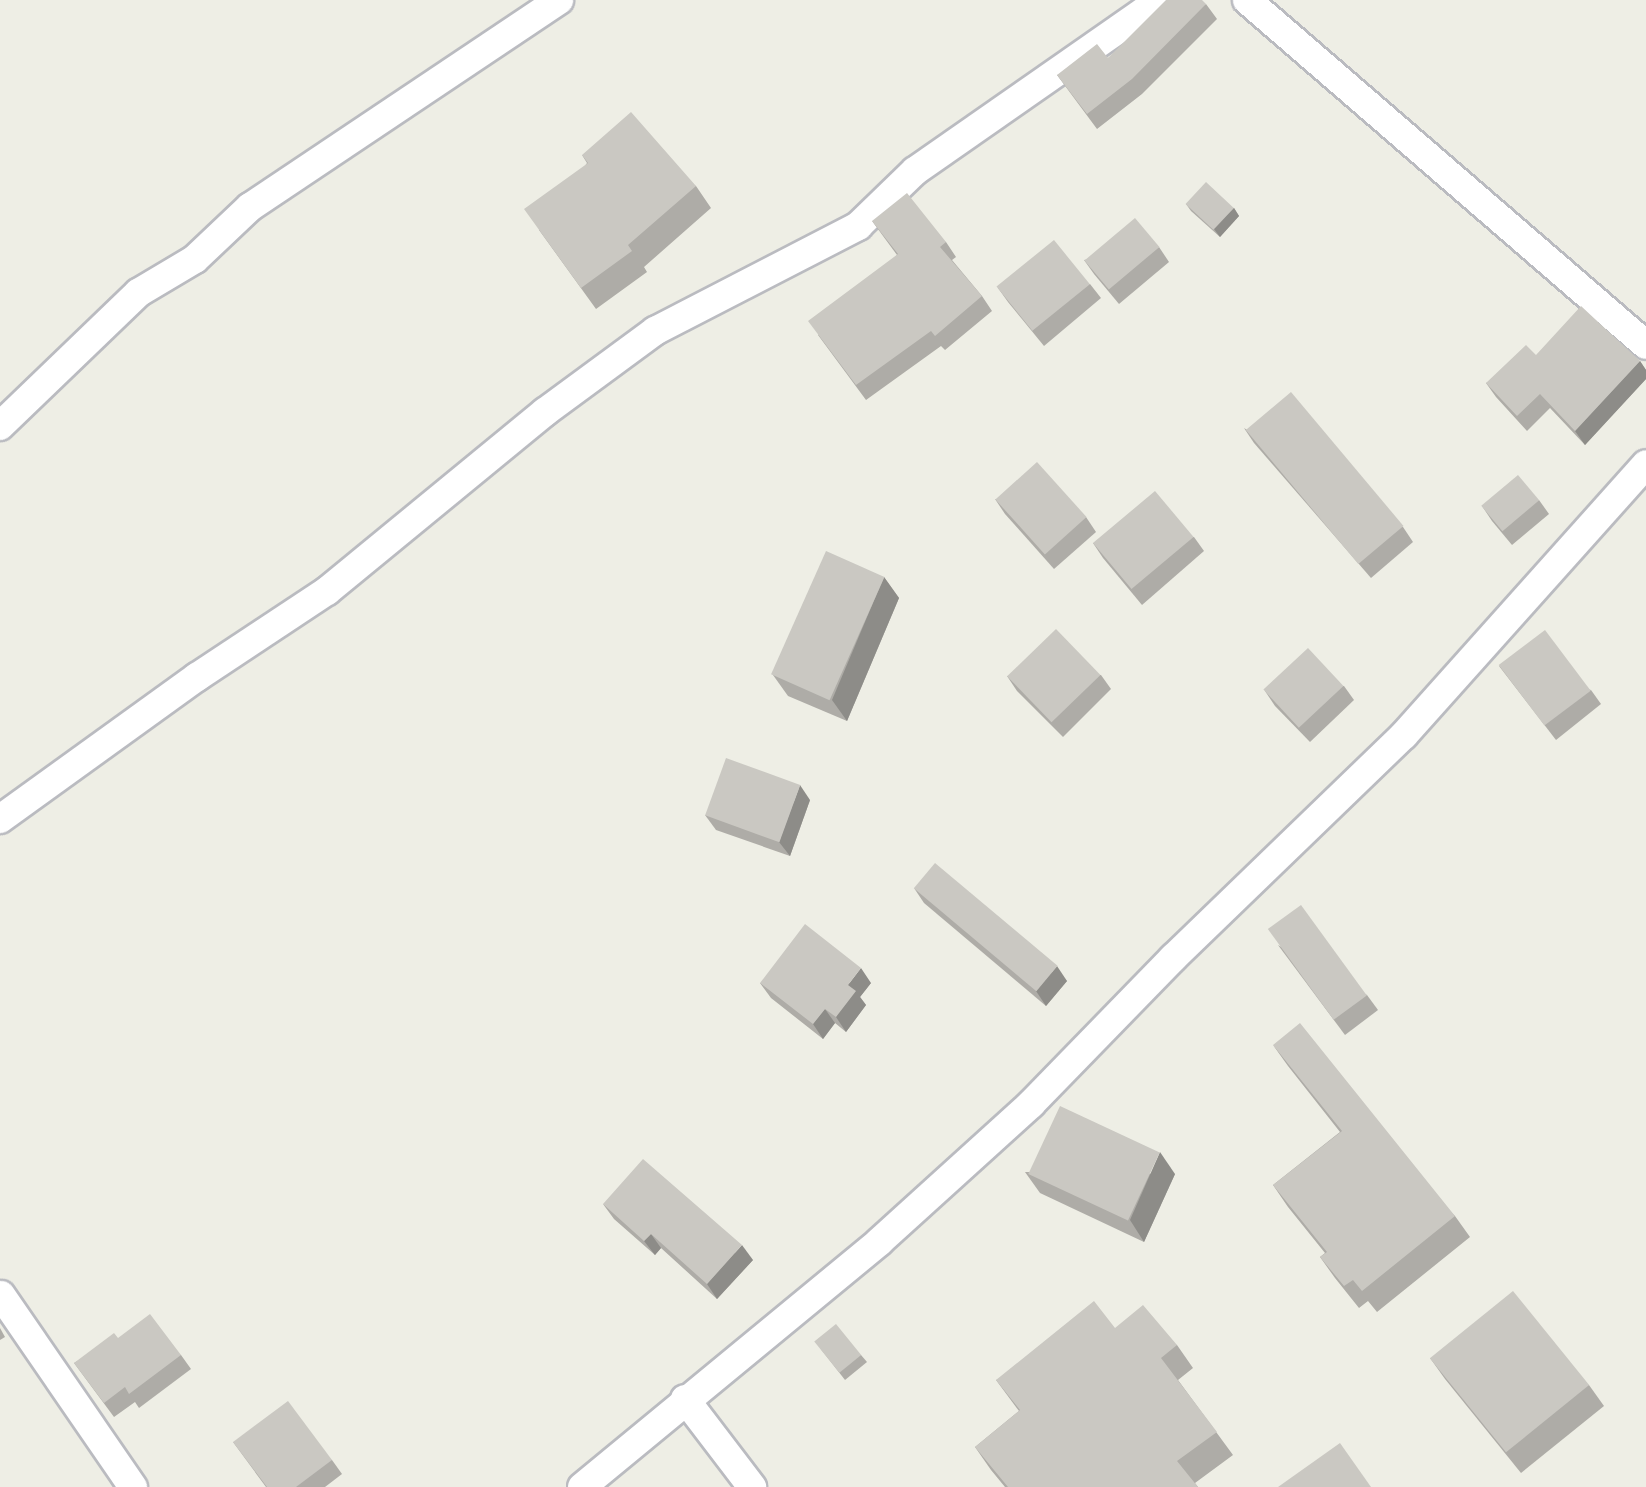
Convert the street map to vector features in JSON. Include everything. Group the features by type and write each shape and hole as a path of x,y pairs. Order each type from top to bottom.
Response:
{"street":[{"path":"0,426 138,293 195,259 250,207 559,0"},
{"path":"0,819 197,677 327,591 545,412 655,331 858,226 915,171 1160,0"},
{"path":"1247,0 1646,345"},
{"path":"582,1487 880,1241 1031,1104 1173,958 1404,735 1646,464"},
{"path":"1,1295 133,1487"},
{"path":"685,1399 752,1487"}],"building":[{"path":"1166,0 1202,0 1206,4 1132,79 1087,114 1057,75 1097,44 1108,58"},
{"path":"631,112 696,186 628,245 632,251 581,288 524,209 588,163 582,155"},
{"path":"1206,182 1234,208 1213,230 1186,204"},
{"path":"907,193 946,242 940,247 982,296 935,336 931,331 856,385 808,321 898,254 872,221"},
{"path":"1135,218 1159,247 1109,290 1084,260"},
{"path":"1054,240 1090,284 1032,331 996,287"},
{"path":"1581,306 1640,361 1575,431 1540,394 1517,416 1486,383 1526,345 1536,355"},
{"path":"1291,392 1403,526 1358,564 1246,430"},
{"path":"1037,462 1087,517 1045,554 995,499"},
{"path":"1518,475 1539,500 1502,531 1481,506"},
{"path":"1155,491 1194,537 1132,589 1093,543"},
{"path":"826,551 884,577 830,700 771,674"},
{"path":"1056,629 1100,675 1052,722 1007,676"},
{"path":"1545,630 1591,691 1544,726 1499,665"},
{"path":"1308,648 1343,686 1299,728 1263,690"},
{"path":"726,758 800,785 779,842 705,815"},
{"path":"935,863 1058,966 1036,991 914,888"},
{"path":"1301,905 1367,996 1334,1020 1268,929"},
{"path":"805,924 861,968 848,985 856,991 836,1017 825,1009 813,1024 760,983"},
{"path":"1300,1023 1455,1216 1362,1291 1353,1280 1344,1286 1320,1257 1327,1252 1273,1185 1342,1131 1273,1045"},
{"path":"1060,1106 1160,1152 1128,1220 1028,1174"},
{"path":"643,1159 742,1245 707,1284 651,1234 644,1241 603,1204"},
{"path":"1513,1291 1589,1385 1506,1452 1430,1358"},
{"path":"1094,1301 1115,1328 1143,1305 1177,1345 1161,1358 1217,1432 1177,1461 1198,1487 1008,1487 975,1447 1020,1410 996,1380"},
{"path":"150,1314 181,1355 129,1394 125,1387 104,1403 74,1363 114,1333 118,1338"},
{"path":"836,1324 861,1355 839,1373 814,1342"},
{"path":"288,1401 332,1460 296,1487 267,1487 233,1442"},
{"path":"1340,1443 1371,1487 1278,1487"}]}
